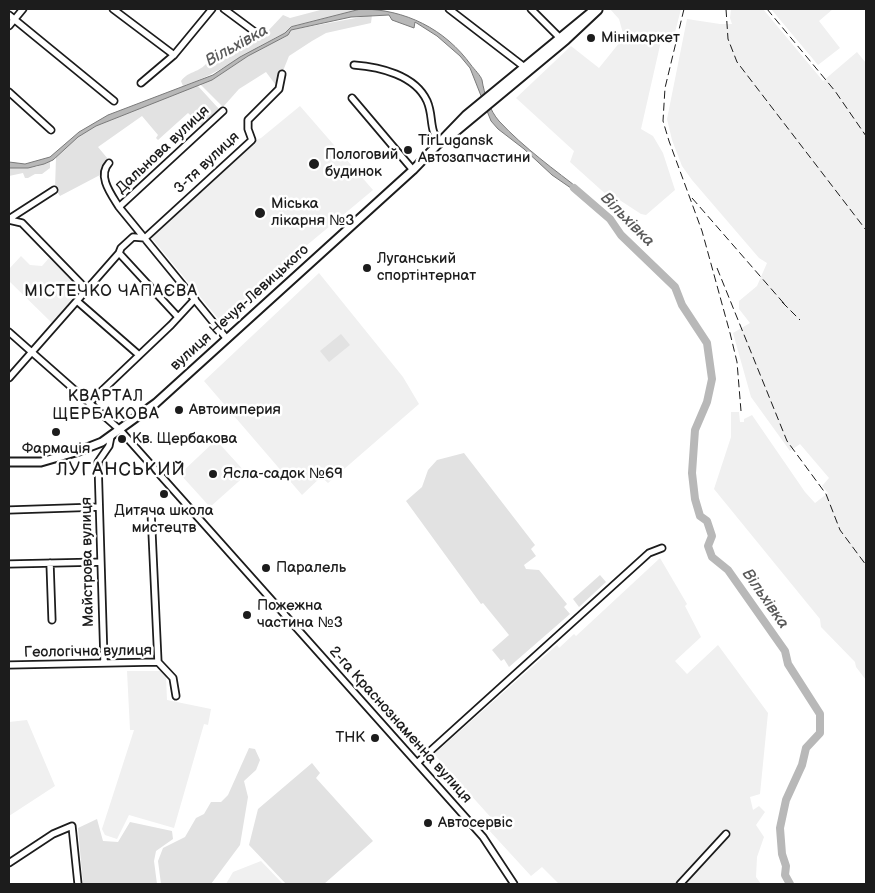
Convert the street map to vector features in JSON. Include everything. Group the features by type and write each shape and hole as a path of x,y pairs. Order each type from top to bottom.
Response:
{"main road":[{"path":"499,90 523,66 597,9"},
{"path":"499,90 597,9"},
{"name":"вулиця Нечуя-Левицького","path":"9,462 41,462 79,451 120,430 156,402 227,339 499,90"}],"street":[{"path":"9,26 23,9"},
{"path":"113,9 174,55"},
{"path":"141,84 174,55 212,9"},
{"path":"224,9 255,32"},
{"path":"449,9 523,66"},
{"path":"531,9 559,37"},
{"path":"9,14 114,101"},
{"path":"354,66 365,66 407,78 419,89 427,101 432,133 440,144"},
{"name":"3-тя вулиця","path":"145,238 252,140 248,129 248,120 279,89 282,74"},
{"path":"9,92 51,130"},
{"path":"352,98 413,170"},
{"name":"Дальнова вулиця","path":"119,207 223,111"},
{"path":"110,163 104,173 107,186 119,207 227,339"},
{"path":"9,219 54,190"},
{"path":"9,219 22,223 87,290"},
{"path":"9,378 78,301 119,253 121,248 133,237 145,238"},
{"path":"119,253 178,317"},
{"path":"90,403 195,299"},
{"path":"78,301 139,355"},
{"name":"2-га Краснознаменна вулиця","path":"9,332 120,430 482,837 514,884"},
{"name":"Майстрова вулиця","path":"104,661 98,462 109,446 111,436"},
{"path":"9,510 99,507"},
{"path":"151,511 158,662"},
{"path":"416,763 649,553 662,548"},
{"path":"9,564 101,562"},
{"path":"50,563 52,620"},
{"name":"Геологічна вулиця","path":"9,665 104,661 158,662 173,678 176,696"},
{"path":"9,863 52,834 72,826 78,884"},
{"path":"680,884 726,834"}],"shaded area":[{"path":"324,9 361,9 291,27 285,33 210,75 183,86 181,81 187,75 267,32 283,15 290,18"},
{"path":"361,9 377,10 408,17 423,23 449,41 461,52 482,80 488,102 499,121 529,150 583,192 581,195 552,175 491,121 470,68 460,56 437,36 415,22 414,28 392,20 389,15 351,17 291,30 288,35 248,56 212,80 96,126 78,137 53,160 28,168 9,168 9,162 25,164 50,157 79,132 108,115 213,75 240,57 285,33 291,27"},
{"path":"610,9 681,9 672,44 661,41 641,129 653,136 663,153 675,190 646,215 641,214 618,199 610,198 570,162 574,151 516,98 571,46 599,68 624,37 619,19"},
{"path":"731,9 763,9 823,81 857,52 866,63 866,680 856,667 855,662 821,627 820,619 714,489 731,437 731,412 739,412 740,422 744,422 744,419 752,415 805,492 815,503 828,493 822,486 829,478 800,444 790,451 751,397 733,333 750,323 739,309 739,301 757,286 767,263 759,258 682,166 672,140 667,119 687,19 732,24 730,18"},
{"path":"771,9 833,9 819,21 840,48 818,65"},
{"path":"372,15 371,23 326,33 312,41 289,56 279,81 275,84 266,72 239,89 223,107 200,84 212,80 248,56 288,35 291,30"},
{"path":"197,85 219,109 202,126 188,113 158,140 156,138 158,135 142,116 98,147 108,159 100,175 60,196 55,189 56,157 78,137 96,126"},
{"name":"Міська лікарня №3","path":"300,106 373,190 288,261 221,322 150,236 252,142 261,138"},
{"path":"50,161 50,168 42,174 35,174 28,178 25,178 23,173 9,176 9,168 36,167"},
{"path":"21,256 30,265 42,266 49,258 83,289 52,323 9,281 9,269"},
{"path":"319,273 403,377 419,404 328,483 321,477 302,495 204,381"},
{"path":"341,334 350,345 329,362 320,351"},
{"name":"Ясла-садок №69","path":"216,440 247,474 210,507 180,474"},
{"path":"464,453 535,545 531,549 536,556 524,565 526,569 539,570 567,604 564,607 570,614 509,667 504,659 501,661 492,650 509,635 483,603 481,604 406,501 422,487 428,470 437,460"},
{"path":"660,558 687,604 685,606 701,637 675,661 687,674 718,645 768,713 760,794 750,797 753,810 759,806 765,812 756,825 764,837 757,857 756,877 761,884 684,884 726,839 721,835 675,884 559,884 542,867 531,876 487,828 494,821 434,754 557,645 559,648 574,634 576,636"},
{"path":"600,575 606,582 579,607 573,599"},
{"path":"127,671 161,671 166,676 167,700 211,709 208,725 204,724 174,828 129,815 117,839 105,835 102,829 134,730 130,730"},
{"path":"27,720 55,786 9,816 9,722"},
{"path":"249,748 255,749 260,760 256,770 244,781 248,797 240,845 211,884 161,884 158,861 163,848 185,837 196,818 204,814 211,802 221,802 228,795"},
{"path":"312,763 320,773 316,778 373,841 324,884 286,884 249,845 258,809"},
{"path":"97,819 103,841 118,842 130,822 172,831 173,839 156,851 154,861 157,884 83,884 78,828"},
{"path":"261,861 283,884 226,884 233,872"}],"waterway":[{"name":"Вільхівка","path":"574,188 610,219 621,235 675,287 682,305 707,343 712,379 707,402 695,430 692,473 695,499 700,516 707,521 712,536 708,546 712,557 728,570 785,651 788,664 820,714 820,733 806,748 802,765 786,800 780,828 782,854 786,866 785,875 790,884"}],"railway":[{"path":"684,9 665,88 663,121 702,231 730,333 737,362 741,411"},
{"path":"726,9 728,39 737,62 866,230"},
{"path":"767,9 835,91 866,136"},
{"path":"692,198 787,307"},
{"path":"717,268 787,441 826,494 840,530 866,565"},
{"path":"782,302 800,320"}],"place":[{"name":"Мінімаркет","path":"591,38"},
{"name":"TirLugansk Автозапчастини","path":"408,150"},
{"name":"Пологовий будинок","path":"314,164"},
{"name":"Міська лікарня №3","path":"260,213"},
{"name":"Луганський спортінтернат","path":"367,268"},
{"name":"Автоимперия","path":"179,410"},
{"name":"Фармація","path":"56,432"},
{"name":"Кв. Щербакова","path":"122,439"},
{"name":"Ясла-садок №69","path":"213,474"},
{"name":"Дитяча школа мистецтв","path":"164,494"},
{"name":"Паралель","path":"266,568"},
{"name":"Пожежна частина №3","path":"247,615"},
{"name":"ТНК","path":"375,738"},
{"name":"Автосервіс","path":"428,823"}],"district":[{"name":"МІСТЕЧКО ЧАПАЄВА","path":"111,292"},
{"name":"КВАРТАЛ ЩЕРБАКОВА","path":"106,406"},
{"name":"ЛУГАНСЬКИЙ","path":"121,470"}]}
